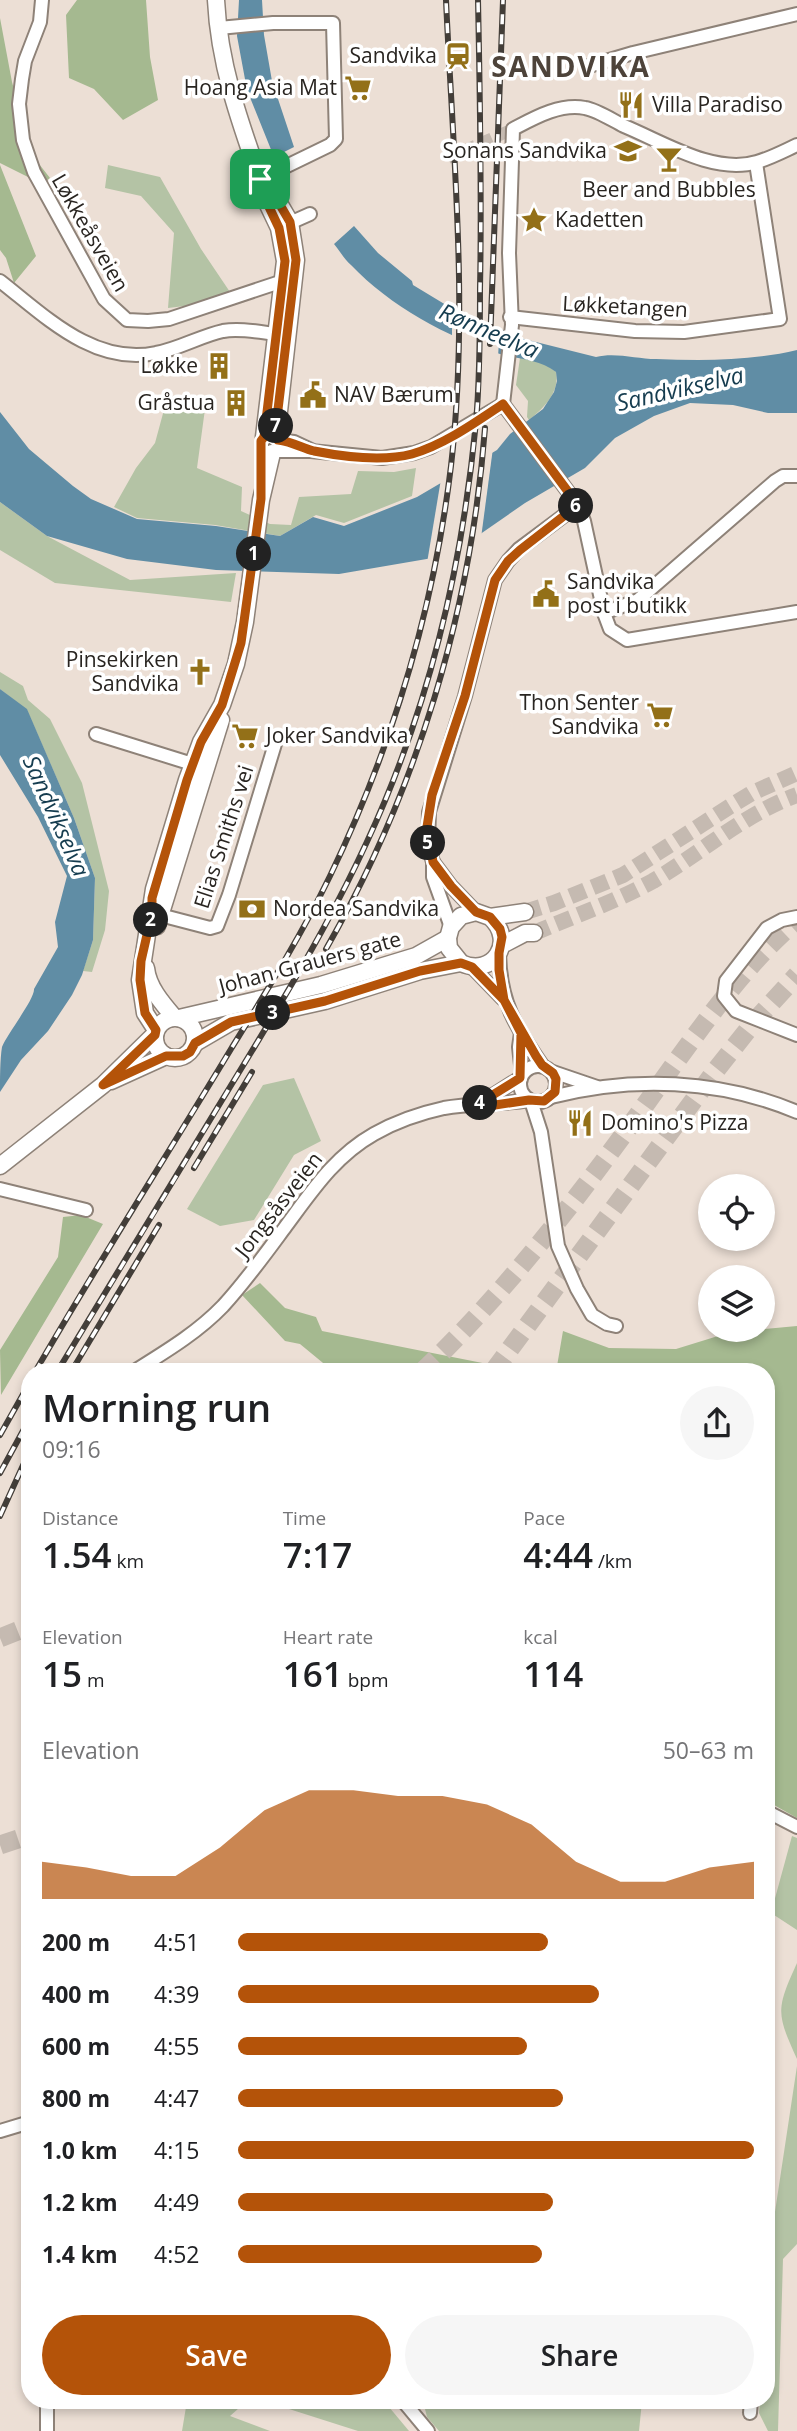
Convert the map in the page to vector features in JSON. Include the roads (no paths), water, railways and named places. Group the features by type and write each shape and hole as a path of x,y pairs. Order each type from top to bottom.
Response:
{"main road":[{"path":"216,0 226,27 233,101 260,179 269,186 296,260 285,309 276,334 272,445"},
{"path":"272,445 276,426 285,309 285,225"},
{"name":"Elias Smiths vei","path":"176,1017 156,994 146,973 149,953 199,766 201,742 222,705 241,643 261,499 260,475 272,445"},
{"name":"Elias Smiths vei","path":"155,1032 145,1013 140,980 141,961 156,879 199,766"},
{"path":"525,912 461,916 449,933 453,957 466,965 487,964 500,949 526,933 534,933"},
{"path":"483,914 500,929 500,949"},
{"name":"Johan Grauers gate","path":"176,1017 321,985 416,956 449,933"},
{"name":"Johan Grauers gate","path":"195,1043 231,1022 325,1001 420,971 466,965"},
{"path":"0,1166 103,1085 155,1032 162,1021 176,1017 186,1020 193,1028 195,1043 190,1052 183,1056 166,1056 103,1085"},
{"path":"155,1032 156,1045 166,1056"}],"street":[{"name":"Løkkeåsveien","path":"42,0 40,22 25,61 22,79 19,104 23,140 34,172 103,299 127,320 148,321 169,318 283,283"},
{"path":"589,66 797,14"},
{"path":"226,27 266,23 333,23 336,139 330,145 260,179"},
{"path":"797,145 756,163 734,165 698,158 584,108 557,110 540,115 513,129 509,253 511,321 503,404 578,505 610,629 627,640 797,612"},
{"name":"Løkketangen","path":"511,321 684,332 780,319 756,163"},
{"path":"285,225 310,214"},
{"path":"0,281 77,338 116,354 158,353 225,330 276,334"},
{"path":"272,445 382,458 414,453 431,447 503,404"},
{"path":"604,613 638,600 766,488 783,476 793,475"},
{"path":"449,933 433,877 427,827 432,795 465,696 495,580 508,561 558,518 578,505"},
{"path":"96,734 199,766"},
{"name":"Elias Smiths vei","path":"160,915 210,928 218,926 275,744"},
{"path":"433,862 451,886 483,914"},
{"path":"797,917 782,920 767,928 726,981 724,996 736,1011 797,1035"},
{"path":"500,949 504,1000"},
{"path":"466,965 504,1000 521,1033 548,1069 556,1085 541,1132"},
{"path":"521,1033 519,1047 522,1093 530,1100 541,1132 558,1246 592,1315 616,1326"},
{"path":"521,1076 531,1067 548,1069 598,1088"},
{"name":"Jongsåsveien","path":"478,1104 521,1076"},
{"path":"530,1100 540,1102 598,1088 668,1083 706,1086 762,1099 797,1112"},
{"name":"Jongsåsveien","path":"147,1363 193,1333 224,1305 329,1169 347,1152 395,1124 444,1108 530,1100"},
{"path":"0,1189 86,1210"},
{"path":"775,1816 797,1827"},
{"path":"0,2131 21,2125"},
{"path":"47,2409 47,2431"},
{"path":"410,2409 428,2431"}],"water":[{"path":"239,0 262,0 264,35 272,81 294,147 274,157 247,90 237,36"},
{"path":"354,226 378,253 412,281 413,285 451,308 524,339 596,357 611,355 674,360 727,359 797,350 797,413 768,413 733,405 690,403 654,416 615,438 585,468 525,503 450,555 339,574 216,570 127,559 47,536 0,502 0,412 29,449 91,499 137,519 216,526 280,536 313,517 344,526 417,497 497,450 510,434 543,409 554,392 556,372 536,362 500,354 460,339 401,307 383,294 349,263 334,244"},
{"name":"Sandvikselva","path":"0,689 27,709 74,818 95,878 93,940 82,975 48,1031 21,1060 0,1092 2,1047 58,947 55,922 67,876 38,817 0,755"}],"tunnel":[{"path":"448,158 513,129"},
{"path":"525,912 623,875 752,793 797,773"},
{"path":"534,933 639,889 741,823 797,795"},
{"path":"431,1363 537,1247 615,1146 713,1011 774,941 797,920"},
{"path":"500,1363 716,1070 754,1022 797,975"},
{"path":"0,1638 21,1630"},
{"path":"0,1845 21,1838"}],"railway":[{"path":"40,1363 307,920 330,876 373,777 407,676 434,572 451,466 456,408 459,349 458,233 446,0"},
{"path":"62,1363 324,928 384,803 416,719 450,593 465,508 477,405 481,216 478,0"},
{"path":"490,344 503,0"},
{"path":"326,949 387,826 413,763 434,698 453,632 467,565 485,428"},
{"path":"194,1168 252,1072"},
{"path":"76,1363 159,1225"},
{"path":"0,1435 21,1398"},
{"path":"0,1473 21,1434"},
{"path":"0,1516 21,1470"}],"place":[{"name":"Sandvika","path":"458,56"},
{"name":"Hoang Asia Mat","path":"358,88"},
{"name":"Villa Paradiso","path":"631,105"},
{"name":"Sonans Sandvika","path":"628,151"},
{"name":"Beer and Bubbles","path":"669,159"},
{"name":"Kadetten","path":"534,220"},
{"name":"Løkke","path":"219,366"},
{"name":"NAV Bærum","path":"313,395"},
{"name":"Gråstua","path":"236,403"},
{"name":"Sandvika post i butikk","path":"546,594"},
{"name":"Pinsekirken Sandvika","path":"200,672"},
{"name":"Thon Senter Sandvika","path":"660,715"},
{"name":"Joker Sandvika","path":"245,736"},
{"name":"Nordea Sandvika","path":"252,909"},
{"name":"Domino's Pizza","path":"580,1123"}],"district":[{"name":"SANDVIKA","path":"571,67"}],"water label":[{"name":"Rønneelva","path":"489,331"}]}
